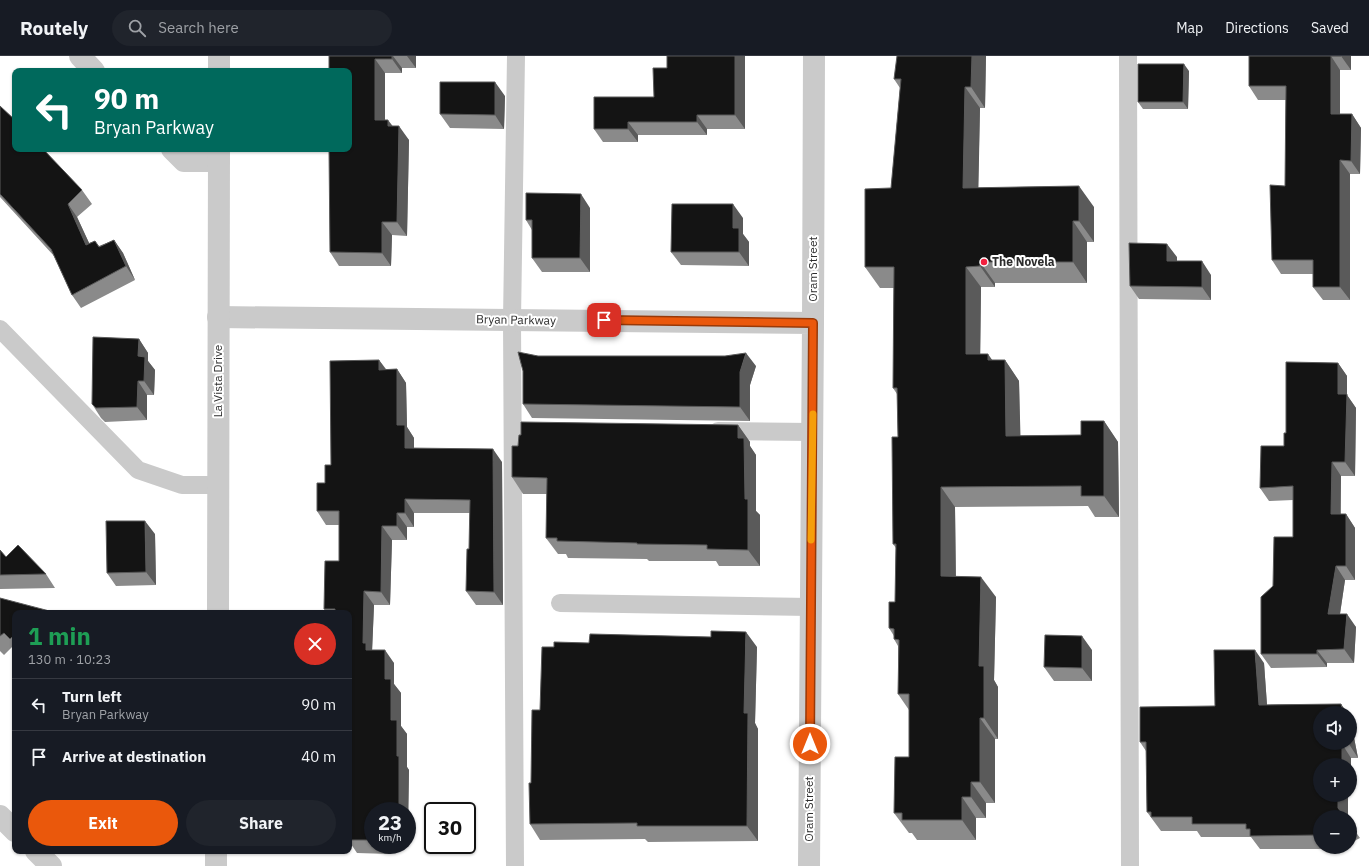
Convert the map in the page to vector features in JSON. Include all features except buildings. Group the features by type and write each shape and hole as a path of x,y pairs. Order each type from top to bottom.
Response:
{"street":[{"path":"80,56 91,68"},
{"path":"219,56 219,68"},
{"name":"Oram Street","path":"809,866 814,56"},
{"path":"175,152 184,161 219,155"},
{"name":"La Vista Drive","path":"218,610 217,485 219,155"},
{"name":"Bryan Parkway","path":"218,317 813,323"},
{"path":"0,816 12,827"},
{"path":"39,854 51,866"},
{"path":"216,854 216,866"}],"lane":[{"path":"515,866 521,428 512,320 516,56"},
{"path":"1128,56 1130,866"},
{"path":"0,329 138,470 182,485 217,485"},
{"path":"703,431 812,432"},
{"path":"560,603 810,607"}],"slow traffic":[{"path":"811,540 813,414"}],"place":[{"name":"The Novela","path":"984,262"}],"route":[{"path":"604,320 813,323 810,744"}]}
